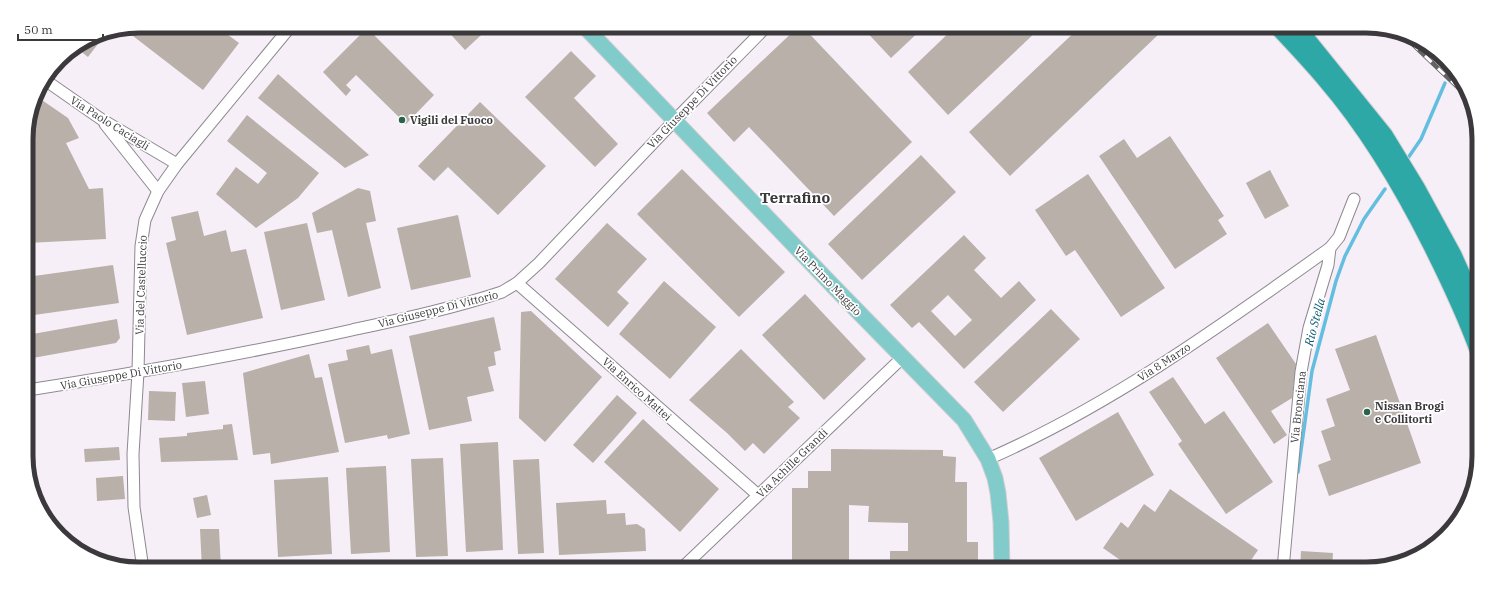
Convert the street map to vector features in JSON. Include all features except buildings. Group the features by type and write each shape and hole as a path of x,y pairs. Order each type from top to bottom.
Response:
{"highway":[{"path":"1283,33 1326,80 1388,166 1410,202 1447,275 1472,335"},
{"path":"1302,33 1384,135 1417,189 1452,255 1472,298"}],"main road":[{"name":"Via Primo Maggio","path":"591,33 834,288 964,420 988,459 995,478 1002,522 1002,562"}],"street":[{"name":"Via del Castelluccio","path":"143,562 134,507 133,454 138,372 141,246 143,229 148,211 158,191 281,33"},
{"name":"Via Giuseppe Di Vittorio","path":"33,389 281,346 398,320 502,292 540,263 675,120 760,33"},
{"name":"Via Paolo Caciagli","path":"49,83 101,119 178,164"},
{"path":"101,119 158,191"},
{"path":"1330,248 1339,237 1354,200"},
{"name":"Via 8 Marzo","path":"988,459 1041,435 1150,372 1330,248"},
{"name":"Via Bronciana","path":"1284,562 1301,372 1309,328 1328,265 1330,248"},
{"name":"Via Enrico Mattei","path":"517,282 758,495"},
{"name":"Via Achille Grandi","path":"688,562 903,357"}],"waterway":[{"name":"Rio Stella","path":"1408,158 1421,139 1445,83"},
{"name":"Rio Stella","path":"1298,472 1312,371 1336,281 1345,256 1364,219 1385,189"}],"railway":[{"path":"1412,44 1459,89"}],"place":[{"name":"Vigili del Fuoco","path":"402,120"},
{"name":"Nissan Brogi e Collitorti","path":"1367,412"}],"district":[{"name":"Terrafino","path":"795,198"}]}
